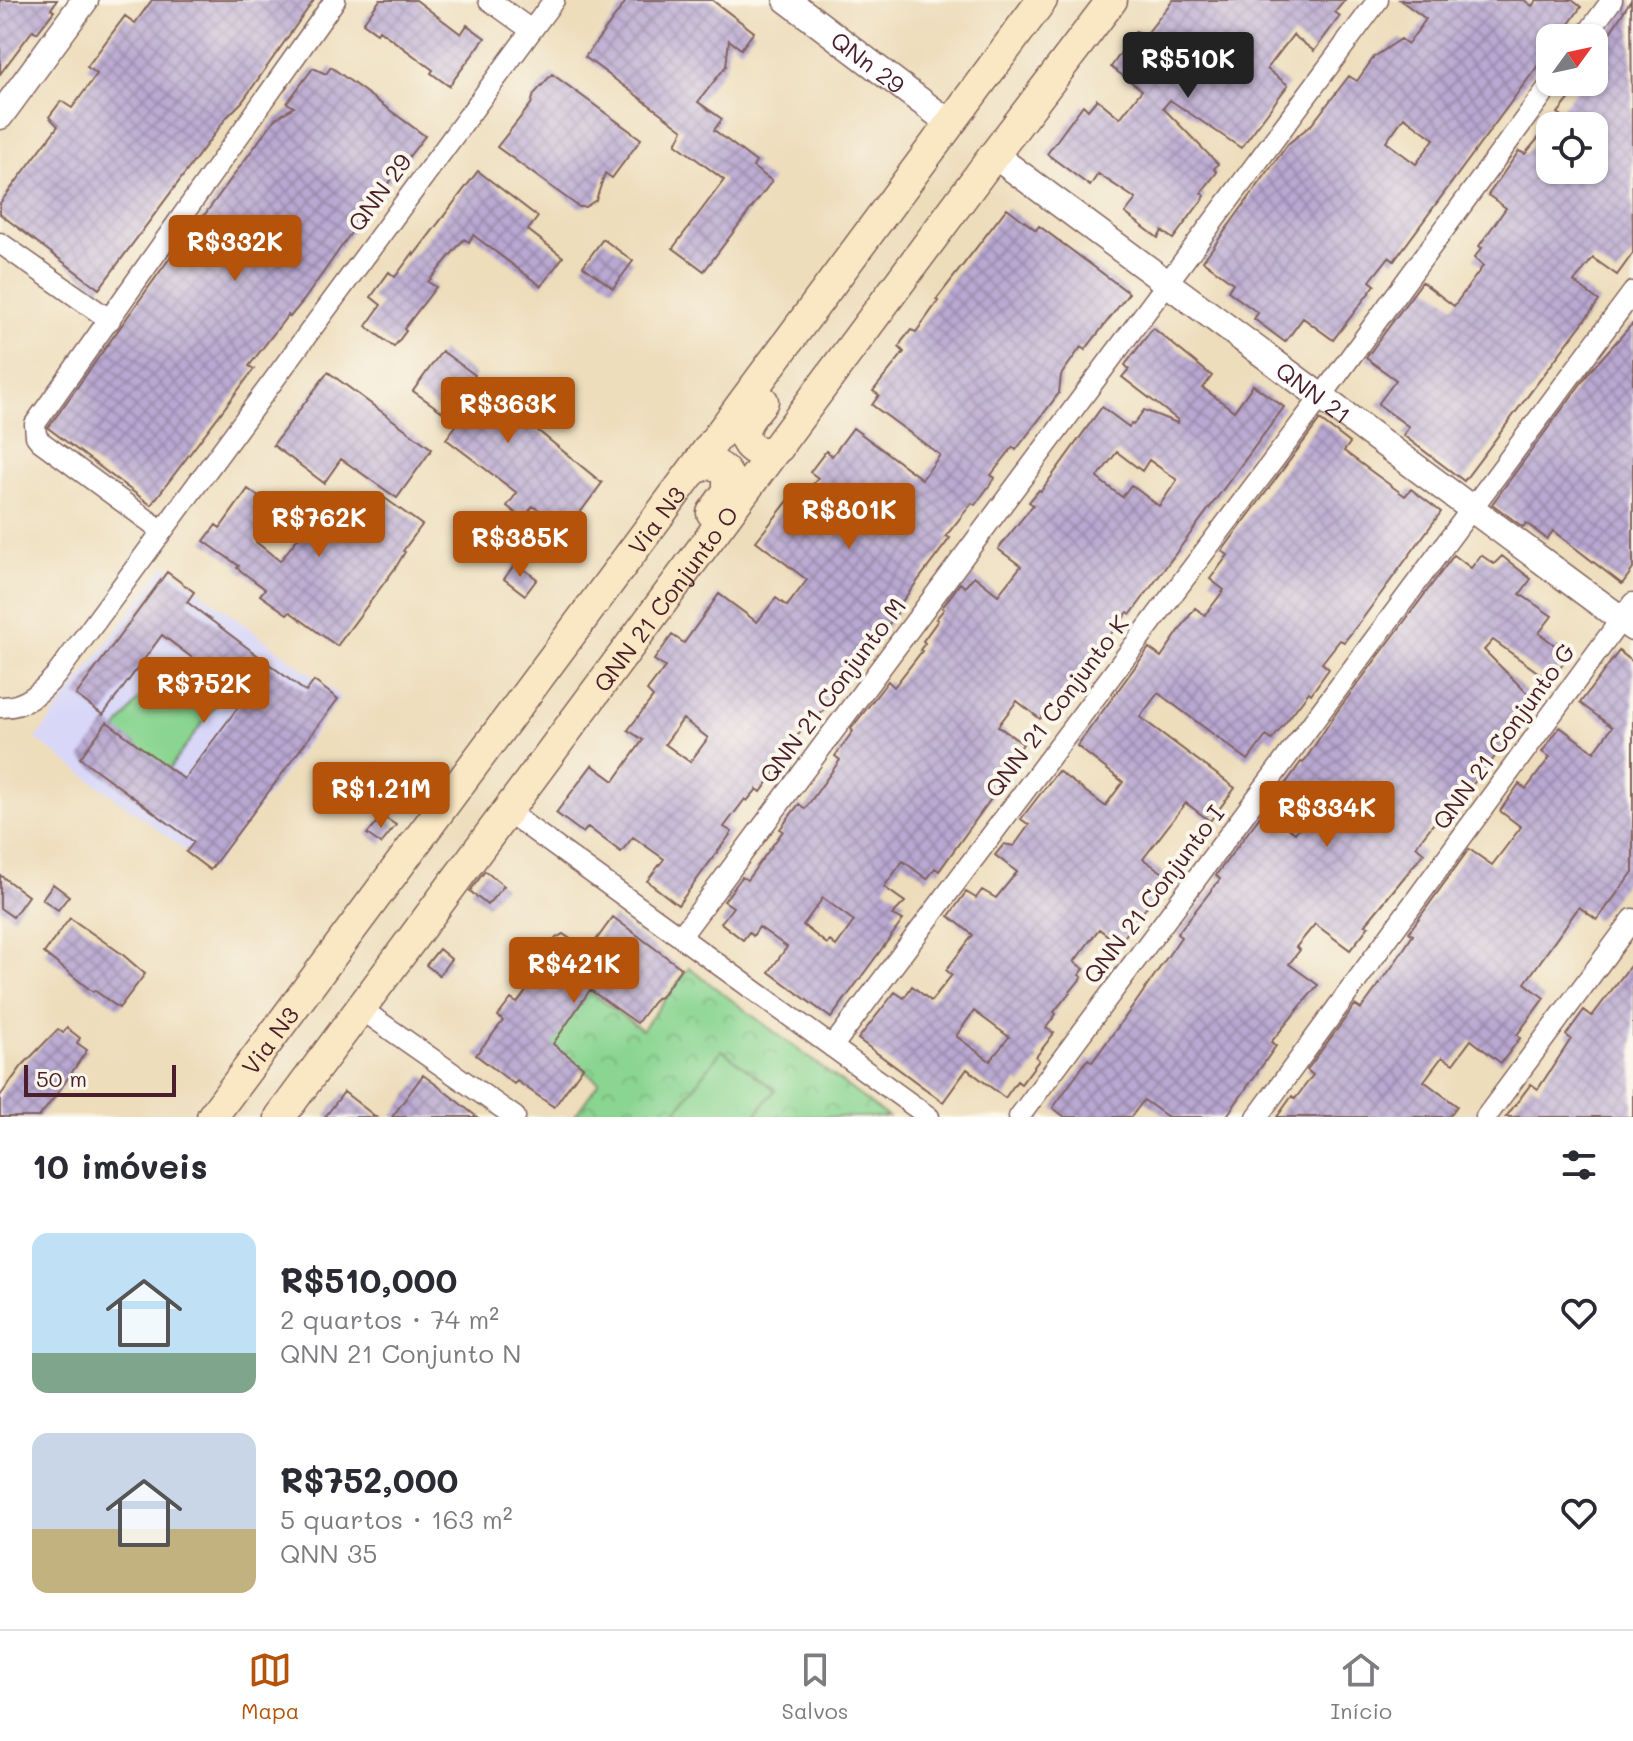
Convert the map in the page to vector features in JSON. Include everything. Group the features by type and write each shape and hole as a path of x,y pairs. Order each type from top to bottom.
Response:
{"main road":[{"name":"Via N3","path":"212,1117 1042,0"},
{"name":"QNN 21 Conjunto O","path":"514,804 1112,0"},
{"path":"779,447 768,453 756,452 746,442 745,427 825,319 861,244"},
{"path":"280,1117 514,804 548,731 728,491 728,476 719,466 706,464 693,471"},
{"path":"228,1117 273,1035"}],"street":[{"path":"0,116 85,0"},
{"path":"161,530 44,445 35,430 40,414 110,320 335,0"},
{"path":"489,0 531,30"},
{"name":"QNN 29","path":"0,707 29,701 44,689 554,0"},
{"name":"QNn 29","path":"787,0 951,124"},
{"name":"QNN 21 Conjunto M","path":"681,936 1378,0"},
{"path":"1594,24 1612,0"},
{"name":"QNN 21 Conjunto K","path":"832,1047 1321,397 1542,96"},
{"name":"QNN 21","path":"994,155 1471,510 1629,616"},
{"path":"0,243 110,320"},
{"name":"QNN 21 Conjunto I","path":"1019,1117 1633,292"},
{"name":"QNN 21 Conjunto G","path":"1257,1117 1629,616"},
{"path":"514,804 681,936 929,1117"},
{"path":"1486,1117 1633,919"},
{"path":"361,1009 515,1117"}],"shaded area":[{"path":"165,565 341,697 212,870 36,739"}],"green space":[{"path":"167,660 220,699 167,772 114,733"},
{"path":"689,968 888,1117 574,1117 599,1082 549,1045 589,991 642,1030"},
{"path":"722,1050 775,1090 754,1117 672,1117"}],"building":[{"path":"0,0 57,0 51,9 54,11 37,33 33,30 0,74"},
{"path":"152,0 314,0 242,102 227,117 99,289 0,214 0,203 58,126 49,117 61,101 72,108 97,74 87,67 125,16 135,23"},
{"path":"380,0 416,0 461,34 467,25 485,38 449,86 431,73 433,70 379,30 377,33 363,23"},
{"path":"627,0 712,0 754,32 741,49 729,40 726,66 698,102 722,119 714,130 756,162 753,167 772,181 704,271 673,248 724,180 676,144 683,130 585,57"},
{"path":"1173,0 1345,0 1335,12 1340,16 1314,51 1293,35 1267,69 1288,85 1241,148 1170,100 1163,108 1218,164 1214,169 1217,172 1201,193 1205,196 1173,239 1162,231 1158,238 1125,213 1136,199 1098,174 1090,186 1047,154 1083,105 1088,110 1097,99 1120,118 1142,90 1111,67 1136,31 1145,36"},
{"path":"1400,0 1524,0 1532,6 1537,0 1572,0 1581,7 1569,24 1536,24 1536,68 1394,261 1389,257 1370,281 1375,285 1333,340 1303,318 1285,342 1254,319 1258,313 1228,291 1233,283 1203,261 1288,144 1312,124 1349,76 1357,81 1374,57 1401,39 1408,44 1426,19","holes":["1404,117 1434,139 1416,164 1386,142"]},
{"path":"1631,0 1633,253 1617,275 1593,258 1574,282 1599,301 1464,481 1403,435 1409,427 1378,404 1396,380 1366,358 1422,282 1454,306 1483,266 1474,258 1506,208 1488,195 1519,151 1525,154 1536,141 1536,184 1608,184 1608,112 1559,112 1572,96 1608,96 1608,36"},
{"path":"331,67 425,136 365,213 304,300 290,317 288,315 249,366 254,369 151,505 48,428 184,238 186,240 275,119 294,107 287,103 313,68 326,74"},
{"path":"552,74 641,139 612,178 605,173 596,200 585,207 579,207 497,147"},
{"path":"478,171 538,217 528,230 563,257 541,286 473,235 469,242 464,239 428,282 436,287 394,347 366,326 381,305 371,297 389,272 395,277 414,255"},
{"path":"1007,208 1036,230 1039,226 1129,293 1085,350 1081,347 1061,375 1059,393 1016,450 1013,447 991,475 995,478 975,505 972,503 946,536 950,538 832,701 815,720 811,716 790,746 793,748 761,792 757,789 747,801 745,799 724,827 732,832 678,905 647,881 664,859 633,837 621,852 588,827 583,833 556,813 592,765 614,781 643,740 628,730 653,697 647,691 665,667 654,660 672,635 684,643 719,594 757,622 776,598 787,606 807,580 756,541 792,496 799,502 818,478 810,472 826,451 832,456 853,428 922,479 940,455 872,405 879,395 873,391 904,352 899,347 902,341 911,330 916,332 936,300","holes":["683,719 708,738 690,762 665,744"]},
{"path":"603,239 633,261 613,288 583,266"},
{"path":"1633,323 1633,569 1622,584 1553,531 1547,539 1526,523 1523,527 1492,504 1591,370"},
{"path":"1153,328 1212,376 1203,388 1234,411 1253,385 1284,407 1131,614 1128,612 1099,649 1102,651 1059,709 1054,705 1040,719 1017,701 998,726 1023,744 1012,760 1016,764 939,871 935,868 927,879 903,861 884,887 905,902 892,915 903,920 831,1018 769,972 787,947 759,927 753,936 749,932 743,940 721,923 733,907 724,901 742,877 747,880 799,804 805,809 840,760 835,756 853,731 851,729 888,681 894,687 922,651 923,641 960,583 965,587 974,576 998,595 1021,566 998,549 1033,505 1029,502 1041,491 1102,407 1129,427 1144,410 1177,423 1178,420 1122,377 1129,369 1125,365","holes":["1117,452 1142,471 1149,460 1177,480 1159,506 1131,485 1122,497 1097,478","823,898 854,921 836,946 830,941 827,944 803,925"]},
{"path":"442,351 475,375 468,385 494,403 500,394 528,415 525,420 602,483 568,529 533,506 523,519 507,506 517,493 446,439 458,423 413,391"},
{"path":"328,372 432,449 397,498 341,459 324,483 273,445"},
{"path":"1320,420 1350,443 1344,451 1405,496 1411,489 1441,512 1363,618 1322,663 1329,669 1311,694 1309,692 1272,740 1266,736 1248,760 1158,693 1140,717 1235,788 1210,821 1186,803 1143,859 1169,877 1119,944 1099,929 1074,962 1084,969 1079,975 1082,977 1054,1012 1056,1014 1046,1028 1054,1033 1021,1084 1017,1081 1005,1098 967,1069 943,1102 858,1039 895,992 904,998 912,986 931,1001 952,975 946,970 973,935 949,916 966,892 976,898 982,890 996,898 1017,872 995,855 1004,844 1014,846 1029,825 1021,819 1058,771 1105,806 1123,782 1077,746 1149,648 1161,657 1195,608 1205,615 1224,590 1210,579 1228,555 1222,551","holes":["974,1011 1009,1037 990,1061 956,1036"]},
{"path":"248,489 278,511 256,542 280,561 331,495 363,520 382,496 422,525 403,551 396,567 337,646 260,595 265,589 204,541 216,525 220,528"},
{"path":"1454,555 1471,568 1481,555 1494,564 1502,556 1531,579 1520,594 1552,616 1539,633 1569,656 1550,681 1493,640 1484,650 1535,701 1478,780 1438,825 1434,823 1416,846 1424,853 1365,925 1369,926 1350,950 1315,924 1296,947 1300,950 1289,964 1318,985 1271,1042 1276,1046 1226,1117 1168,1117 1144,1100 1131,1117 1065,1117 1053,1108 1088,1059 1092,1062 1134,1005 1181,937 1177,934 1220,879 1216,875 1265,810 1295,833 1314,809 1284,786"},
{"path":"516,563 537,579 525,595 504,579"},
{"path":"167,572 194,592 187,602 306,692 314,681 338,699 210,870 186,852 194,842 80,758 107,722 184,779 245,698 162,635 103,715 76,695"},
{"path":"1619,651 1633,662 1633,872 1597,920 1579,907 1525,983 1544,998 1517,1035 1520,1038 1501,1063 1471,1040 1453,1064 1442,1057 1424,1081 1457,1106 1449,1117 1277,1117 1313,1075 1307,1070 1355,1005 1361,1009 1392,967 1413,935 1409,932 1469,849 1492,865 1521,827 1500,811 1519,784 1526,789 1550,757 1542,752 1560,727 1594,752 1612,727 1580,703"},
{"path":"382,816 396,825 381,844 367,834"},
{"path":"485,871 504,886 487,905 470,891"},
{"path":"0,875 28,896 13,917 0,908"},
{"path":"53,884 69,896 58,910 42,899"},
{"path":"613,917 681,968 661,997 656,998 637,1023 590,990 553,1044 583,1067 554,1107 517,1081 514,1084 476,1055 503,1021 498,1016 511,999 517,1003 554,954 548,949 556,938 563,934 588,951"},
{"path":"70,918 145,974 119,1008 93,992 44,953"},
{"path":"439,949 451,959 439,975 426,965"},
{"path":"1633,962 1633,1117 1506,1117 1531,1084 1538,1089 1571,1039 1566,1035 1584,1010 1592,1016"},
{"path":"67,1028 80,1038 77,1043 87,1050 57,1094 39,1117 0,1117 0,1096 22,1066 58,1029 63,1033"},
{"path":"423,1075 438,1086 477,1117 392,1117"},
{"path":"344,1092 376,1117 325,1117"}]}
